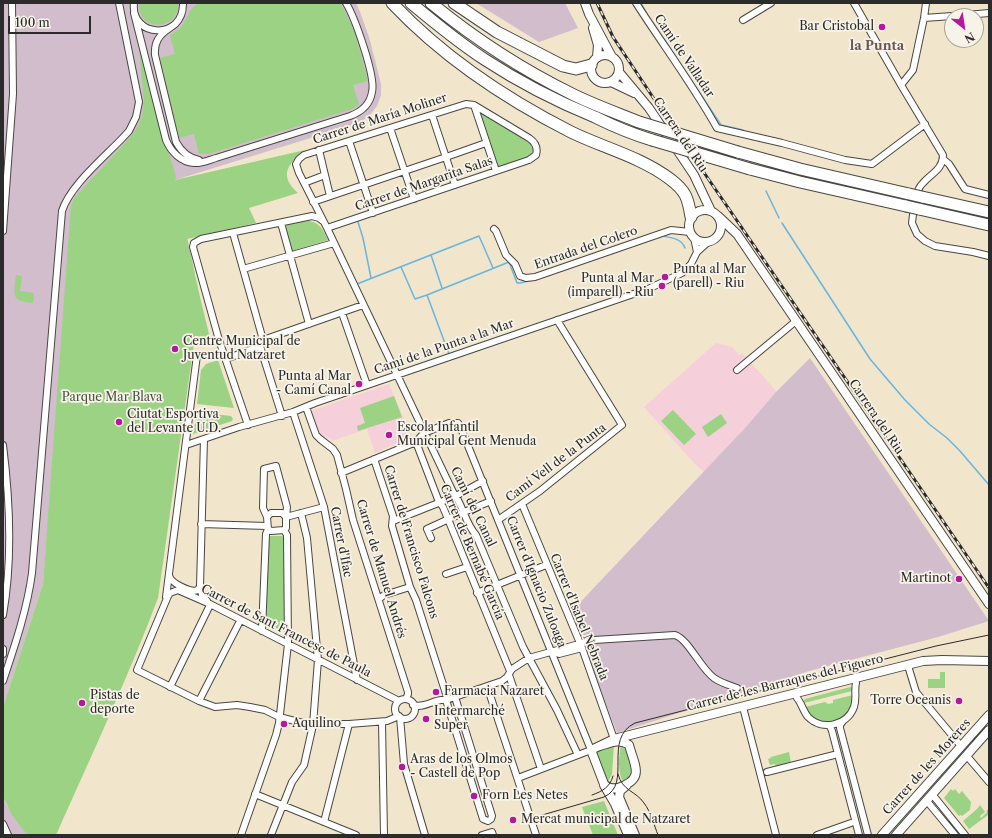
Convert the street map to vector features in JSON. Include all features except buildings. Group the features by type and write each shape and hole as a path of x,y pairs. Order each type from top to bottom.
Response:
{"highway":[{"path":"392,3 405,17 442,49 474,74 519,103 570,131 642,162 659,171 671,180 686,196 694,214"},
{"path":"411,3 446,32 484,59 567,106 633,134 750,169 800,182 989,226"},
{"path":"431,3 492,49 527,71 573,95 639,122 800,169 989,212"},
{"path":"454,3 497,32 563,66 576,70 594,61"}],"street":[{"path":"3,232 13,94 12,3"},
{"path":"3,681 27,606 32,573 62,211 66,201 74,189 129,131 134,122 138,107 137,88 119,3"},
{"path":"183,3 183,10"},
{"path":"188,3 176,24 159,36 154,50 176,142 182,151 193,159 200,160 216,158"},
{"path":"133,4 134,13 168,144 176,156 189,162 199,163 356,114 366,107 373,92 372,80 355,21 346,3"},
{"path":"585,3 598,45 591,73 595,80 603,83 611,82 616,78 619,72 618,62 612,57 589,14"},
{"name":"Camí de Valladar","path":"636,3 658,39 690,84 717,128 782,143 845,160 872,164 925,124"},
{"path":"742,20 772,3"},
{"path":"854,3 943,155 942,165 923,183 918,191 914,204 912,222 917,234 925,241 935,246 989,256"},
{"path":"901,85 913,70 926,3"},
{"path":"134,13 137,20 148,29 163,31 170,28"},
{"path":"924,18 944,17"},
{"path":"594,61 604,55 612,57"},
{"name":"Carrera del Riu","path":"619,72 649,108 694,175 711,211"},
{"name":"Carrera del Riu","path":"611,82 636,94"},
{"name":"Carrer de María Moliner","path":"296,164 304,155 318,150 466,104 474,105"},
{"path":"474,105 496,171"},
{"name":"Carrer de Margarita Salas","path":"326,226 373,213 534,158 537,152 533,141 474,105"},
{"path":"432,115 455,185"},
{"path":"390,128 414,199"},
{"path":"350,141 373,213"},
{"path":"313,202 483,144"},
{"path":"318,150 330,196"},
{"path":"943,159 949,164 965,189 989,195"},
{"name":"Camí del Canal","path":"296,164 299,174 326,226 396,375 464,512 471,530 476,535 496,585 529,658 557,710 578,755"},
{"path":"304,183 325,175"},
{"name":"Carrera del Riu","path":"694,214 701,201 701,190"},
{"path":"692,235 701,241 708,242 716,238 721,229 721,222 718,216 711,211 704,210 694,214 689,224 692,235 697,252"},
{"path":"248,425 219,340 193,247 194,243 201,239 312,216 319,218 326,226"},
{"name":"Carrera del Riu","path":"718,216 737,234 989,604"},
{"path":"281,223 309,324"},
{"name":"Entrada del Colero","path":"494,229 506,256 515,264 520,276 526,278 534,277 671,230 692,235"},
{"path":"233,233 261,343 282,416"},
{"name":"Carrera del Riu","path":"716,238 722,235 731,235 743,244"},
{"name":"Camí de la Punta a la Mar","path":"186,445 248,425 282,416 315,403 648,289 682,273 691,264 697,252 708,242"},
{"path":"243,269 334,243"},
{"path":"226,359 309,324 363,305"},
{"path":"342,313 367,385"},
{"name":"Camí Vell de la Punta","path":"498,520 522,504 622,425 557,320"},
{"path":"737,370 796,321"},
{"path":"198,355 165,601 137,670 199,701 215,707 237,705 250,707 271,712 279,717 313,724 382,722 399,717 408,718 413,713 502,681 509,673 529,658 580,646 594,640 675,635 681,638 700,663 714,678 737,688"},
{"name":"Carrer de Manuel Andrés","path":"306,407 316,435 333,449 337,455 352,520 379,599 408,692 406,699"},
{"name":"Carrer d'Ifac","path":"293,412 324,507 357,680"},
{"name":"Carrer d'Ignacio Zuloaga","path":"424,433 449,423 458,423 463,430 592,750"},
{"path":"416,442 424,433"},
{"path":"170,686 209,606 202,595 200,586 204,439"},
{"name":"Carrer de Francisco Falcons","path":"341,472 416,442"},
{"name":"Carrer de Bernabé García","path":"416,442 509,673 541,769"},
{"path":"3,445 8,497 10,546 9,576 3,615"},
{"name":"Carrer de Francisco Falcons","path":"374,458 392,512 392,526 410,587 416,600 484,819 488,821 492,819 492,816 455,697"},
{"path":"262,631 266,534 268,527 267,517 263,508 264,469 276,466 287,507 286,528 284,530"},
{"path":"393,521 456,496 483,481"},
{"path":"431,538 427,529 491,501"},
{"name":"Carrer d'Isabel Nebrada","path":"522,504 580,646 614,739"},
{"path":"286,517 324,507"},
{"path":"267,517 271,513 282,513 286,517"},
{"path":"271,835 294,778 304,765 313,724 318,660 307,538 302,513"},
{"path":"201,524 268,527 271,531 284,530"},
{"path":"241,835 276,735 279,717 288,644 287,535 284,530"},
{"path":"477,593 546,565"},
{"path":"446,574 467,567"},
{"name":"Carrer de Sant Francesc de Paula","path":"169,573 169,578 173,582 192,591 198,590 200,586"},
{"path":"379,599 384,595 410,587"},
{"name":"Carrer de Sant Francesc de Paula","path":"165,601 170,593 178,590 288,644 399,702"},
{"path":"199,701 240,620"},
{"path":"3,649 3,654"},
{"name":"Carrer de les Barraques del Figuero","path":"592,750 614,739 923,661 988,661"},
{"name":"Carrer de les Barraques del Figuero","path":"630,745 637,739 909,669 931,665 988,661"},
{"path":"909,669 916,692 961,746"},
{"name":"Carrer de les Barraques del Figuero","path":"843,721 854,709 856,700 856,682"},
{"path":"488,686 536,835"},
{"name":"Carrer de les Barraques del Figuero","path":"797,698 808,717 816,722 827,725"},
{"path":"425,835 404,764 399,717 395,710 396,704 406,699 414,705 421,706 442,699 447,700"},
{"path":"413,713 414,705"},
{"path":"744,711 776,835"},
{"name":"Carrer de les Moreres","path":"882,835 989,715"},
{"path":"827,725 836,724 843,721"},
{"path":"843,721 840,728 868,835"},
{"path":"382,722 384,835"},
{"path":"324,822 349,724"},
{"path":"827,725 830,726 832,730 859,835"},
{"name":"Carrer de les Moreres","path":"896,835 989,730"},
{"path":"600,746 618,741 630,745 636,774 634,780 620,791 619,797 635,835"},
{"path":"518,778 592,750 604,784 615,804 628,835"},
{"path":"767,772 834,755"},
{"path":"966,755 989,782"},
{"path":"604,784 614,789 627,785"},
{"path":"255,794 356,835"},
{"path":"932,794 965,835"},
{"path":"926,800 955,835"},
{"path":"817,835 851,823"},
{"path":"3,824 8,835"},
{"path":"482,835 492,832 493,834"}],"shaded area":[{"path":"3,3 356,3 369,37 381,84 381,95 377,106 370,115 359,123 175,180 195,274 70,261 43,584 3,707"},
{"path":"476,3 565,3 578,28 539,42"},
{"path":"716,343 732,347 739,355 742,353 777,392 704,472 644,407"},
{"path":"810,358 989,621 938,637 809,671 617,733 571,612 746,427 776,392"},
{"path":"389,384 411,437 375,453 367,429 332,441 331,438 319,436 311,411"},
{"path":"3,797 7,806 27,835 3,835"}],"green space":[{"path":"139,3 178,3 177,12 172,19 166,23 158,25 151,24 145,20 140,13"},
{"path":"199,3 341,3 355,33 368,81 353,85 359,105 352,109 209,154 199,154 194,134 179,138 160,58 175,54 170,35 181,27 194,6"},
{"name":"Ciutat Esportiva del Levante U.D.","path":"139,50 176,177 175,180 305,150 290,165 287,175 288,181 298,193 249,208 256,223 187,239 210,338 195,336 158,598 122,687 56,835 27,835 12,815 3,797 3,707 43,584 71,205 74,198 126,142 137,128 142,117 144,101"},
{"path":"480,111 531,142 534,149 532,156 497,167 479,113"},
{"path":"305,221 314,222 320,226 328,240 292,251 285,225"},
{"path":"16,275 22,276 20,291 34,293 33,303 20,301 15,296"},
{"path":"218,360 234,408 197,404 201,370 206,364"},
{"path":"394,396 402,417 358,431 357,426 365,423 360,408"},
{"path":"673,410 696,434 684,445 661,421"},
{"path":"197,412 231,416 233,419 232,421 193,434"},
{"path":"721,414 727,423 708,437 702,427"},
{"path":"270,536 284,537 284,631 282,632 266,623"},
{"path":"940,672 945,672 945,688 928,688 928,679 940,679"},
{"path":"850,687 852,688 852,691 804,703 805,699"},
{"path":"853,695 848,713 837,721 825,722 819,720 813,717 805,707 825,702 828,704 833,703 833,700"},
{"path":"621,743 627,749 633,771 631,778 623,782 619,768"},
{"path":"614,745 612,774 607,784 596,754 599,750"},
{"path":"789,752 791,763 776,767 775,764 770,765 768,759 771,758 770,755 771,757"},
{"path":"952,761 954,763 891,835 887,835"},
{"path":"951,789 953,791 955,789 959,794 962,791 971,802 970,810 962,816 959,816 944,798"},
{"path":"604,801 618,835 593,835 582,807"},
{"path":"980,805 985,812 980,816 981,818 989,809 989,816 988,815 969,829 963,821"}],"waterway":[{"path":"641,3 652,23"},
{"path":"664,39 721,125 743,130"},
{"path":"766,191 779,218"},
{"path":"358,222 363,238 371,278"},
{"path":"782,223 870,359 905,400 929,424 947,438 960,451 989,485"},
{"path":"357,284 479,236 493,268"},
{"path":"660,236 678,240 685,248"},
{"path":"431,255 442,288"},
{"path":"427,295 509,262 517,283 533,280"},
{"path":"401,267 415,299 427,295 449,354"}],"tram line":[{"path":"539,816 604,797 612,791 618,772 618,750 620,739 625,730 635,723 936,646 989,635"},
{"path":"618,774 623,784 641,799 650,814 658,835"},
{"path":"592,795 606,788 613,776"}],"railway":[{"path":"597,3 613,37 672,126 989,588"}],"place":[{"name":"Bar Cristobal","path":"882,27"},
{"name":"Punta al Mar (parell) - Riu","path":"665,277"},
{"name":"Punta al Mar (imparell) - Riu","path":"662,286"},
{"name":"Centre Municipal de Juventud Natzaret","path":"175,349"},
{"name":"Punta al Mar - Camí Canal","path":"359,384"},
{"name":"Ciutat Esportiva del Levante U.D.","path":"119,422"},
{"name":"Escola Infantil Municipal Gent Menuda","path":"389,435"},
{"name":"Martinot","path":"959,579"},
{"name":"Farmacia Nazaret","path":"436,692"},
{"name":"Torre Oceanis","path":"959,701"},
{"name":"Pistas de deporte","path":"82,703"},
{"name":"Intermarché Super","path":"426,719"},
{"name":"Aquilino","path":"284,724"},
{"name":"Aras de los Olmos - Castell de Pop","path":"402,767"},
{"name":"Forn Les Netes","path":"474,796"},
{"name":"Mercat municipal de Natzaret","path":"513,820"}],"district":[{"name":"la Punta","path":"877,46"}],"park label":[{"name":"Parque Mar Blava","path":"112,398"}]}
